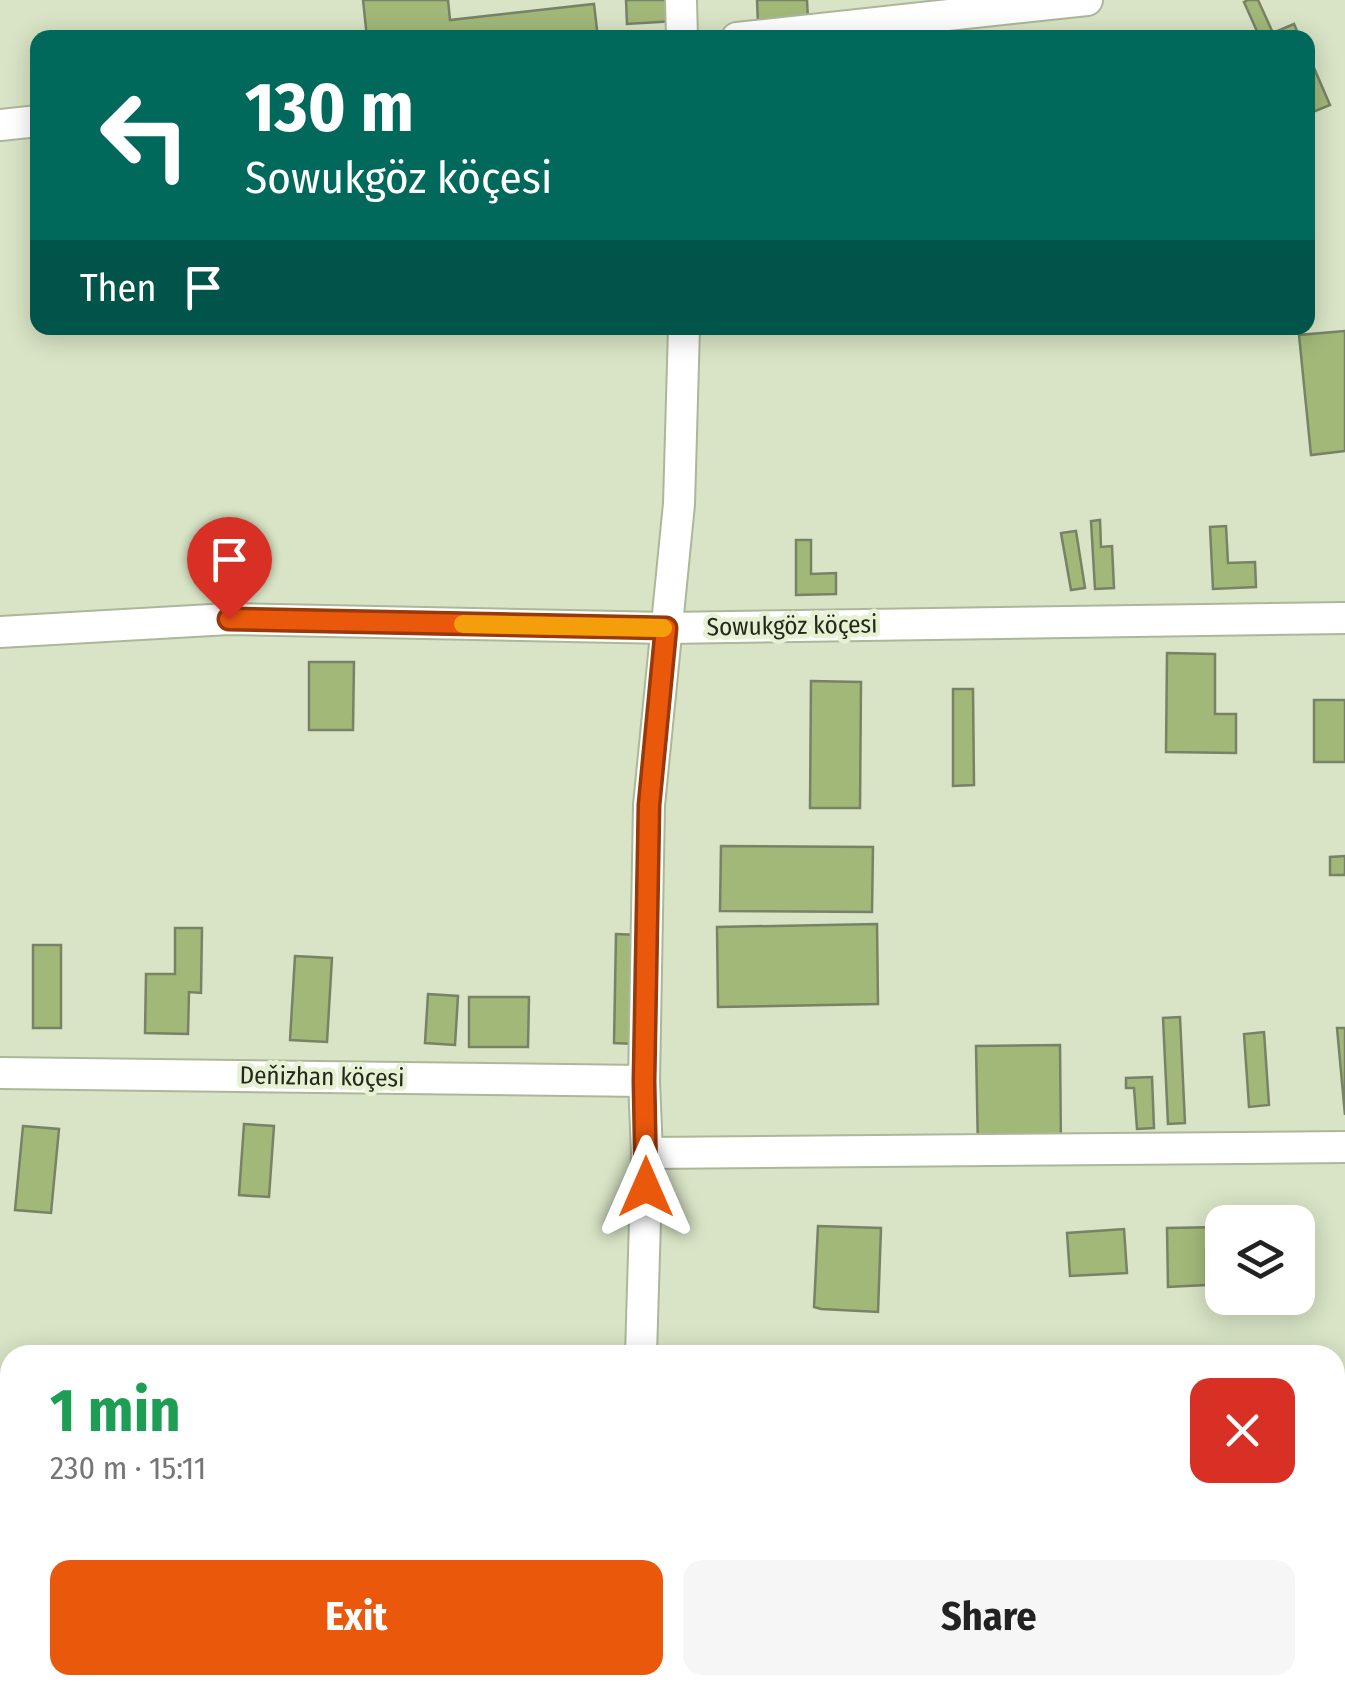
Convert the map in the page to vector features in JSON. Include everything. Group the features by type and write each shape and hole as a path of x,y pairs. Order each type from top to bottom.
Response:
{"street":[{"path":"680,0 682,30"},
{"path":"810,30 1086,0"},
{"path":"0,125 30,122"},
{"path":"641,1345 649,805 679,504 684,335"},
{"name":"Sowukgöz köçesi","path":"0,632 229,619 666,628 1345,618"},
{"name":"Deňizhan köçesi","path":"0,1073 644,1081"},
{"path":"646,1154 1345,1147"}],"building":[{"path":"363,0 448,0 450,20 594,4 597,30 366,30"},
{"path":"626,0 673,0 675,21 627,24"},
{"path":"757,0 807,0 808,20 758,24"},
{"path":"1258,0 1272,30 1256,30 1244,2"},
{"path":"1315,70 1330,105 1315,111"},
{"path":"1345,331 1345,451 1311,455 1299,335"},
{"path":"1100,520 1101,547 1112,546 1114,588 1095,589 1091,521"},
{"path":"1226,526 1228,563 1255,562 1256,587 1213,589 1210,527"},
{"path":"1076,531 1085,588 1071,590 1061,533"},
{"path":"796,540 811,540 811,574 836,573 836,594 796,595"},
{"path":"1167,653 1215,654 1215,714 1236,714 1236,753 1166,752"},
{"path":"309,662 354,662 353,730 309,730"},
{"path":"811,681 861,682 860,808 810,808"},
{"path":"953,689 973,689 974,785 953,786"},
{"path":"1314,700 1345,700 1345,762 1314,762"},
{"path":"721,846 873,847 872,912 720,911"},
{"path":"1345,856 1345,875 1330,875 1330,857"},
{"path":"877,924 878,1004 718,1007 717,927"},
{"path":"175,928 202,928 201,993 189,992 188,1034 145,1033 146,974 175,974"},
{"path":"616,934 638,935 635,1044 614,1043"},
{"path":"33,945 61,945 61,1028 33,1028"},
{"path":"295,956 332,958 327,1042 290,1040"},
{"path":"428,994 458,996 455,1045 425,1043"},
{"path":"469,997 529,997 528,1047 469,1047"},
{"path":"1180,1017 1185,1123 1168,1124 1163,1018"},
{"path":"1337,1028 1345,1028 1345,1115"},
{"path":"1264,1032 1269,1105 1249,1107 1244,1034"},
{"path":"1060,1045 1061,1149 978,1151 976,1046"},
{"path":"1152,1077 1154,1128 1137,1129 1134,1088 1126,1088 1126,1078"},
{"path":"244,1124 274,1126 269,1197 239,1195"},
{"path":"23,1126 59,1129 51,1213 15,1210"},
{"path":"818,1226 881,1228 878,1312 814,1307"},
{"path":"1205,1227 1205,1285 1168,1287 1167,1228"},
{"path":"1124,1229 1127,1273 1070,1276 1067,1233"}],"slow traffic":[{"path":"463,624 663,628"}],"route":[{"path":"229,619 666,628 649,805 646,1187"}]}
